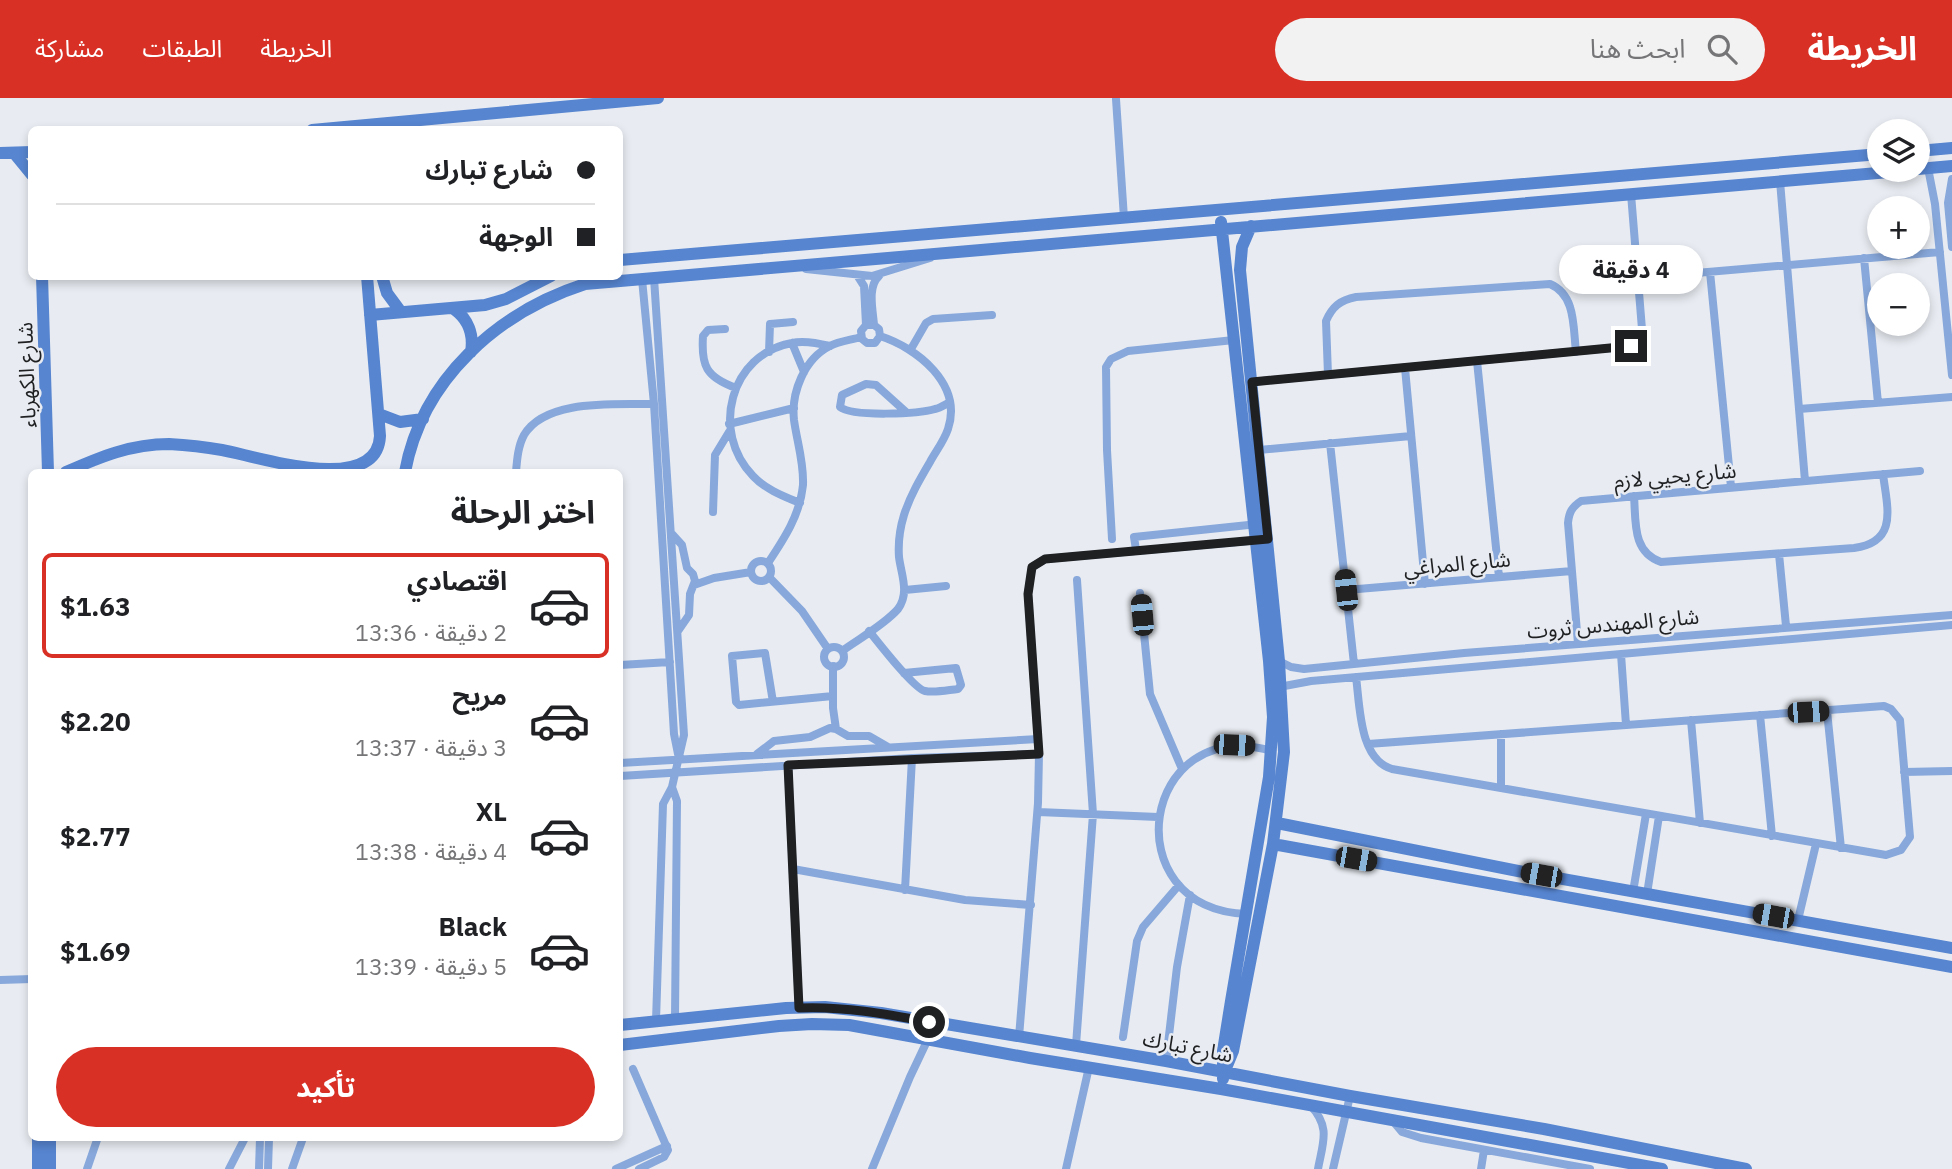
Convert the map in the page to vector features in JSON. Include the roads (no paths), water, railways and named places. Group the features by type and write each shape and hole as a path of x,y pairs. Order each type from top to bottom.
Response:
{"street":[{"path":"349,126 657,98"},
{"path":"1116,99 1124,218"},
{"path":"398,126 406,120"},
{"path":"1930,150 1952,148"},
{"path":"0,153 28,152"},
{"path":"14,153 28,170"},
{"path":"623,260 1867,155"},
{"path":"1930,168 1952,166"},
{"path":"406,469 423,419 447,380 471,352 498,327 531,306 585,284 1867,174"},
{"path":"1952,179 1948,203 1952,247"},
{"path":"1780,181 1805,481"},
{"path":"1926,182 1935,204 1952,375"},
{"path":"1410,193 1412,214"},
{"path":"1252,382 1624,348 1637,342 1642,329 1631,194"},
{"path":"1935,204 1948,203"},
{"path":"1219,211 1260,524"},
{"path":"1037,225 1040,246"},
{"path":"1224,1073 1234,1051 1277,823 1284,752 1261,540 1259,450 1240,270 1242,247 1251,226"},
{"path":"790,265 822,272 880,275 945,253"},
{"path":"1638,278 1940,253"},
{"path":"1864,258 1878,403"},
{"path":"1710,272 1731,487"},
{"path":"856,275 864,286 870,325"},
{"path":"870,325 873,285 880,275"},
{"path":"648,278 660,371 684,735 672,787 663,804 656,1021"},
{"path":"648,278 650,372 674,734 678,759"},
{"name":"شارع الكهرباء","path":"43,280 48,469"},
{"path":"351,469 374,455 380,443 368,280"},
{"path":"383,280 387,293 401,312"},
{"path":"370,315 454,309 497,302 543,280"},
{"path":"1328,375 1326,321 1340,302 1356,298 1549,284 1560,289 1567,297 1576,352"},
{"path":"522,291 531,306"},
{"path":"454,309 469,327 471,352"},
{"path":"911,349 926,323 933,319 992,315"},
{"path":"769,352 769,324 793,322"},
{"path":"861,337 869,344 880,336 879,330 870,325"},
{"path":"861,337 862,329 870,325"},
{"path":"725,329 708,330 703,335 703,363 713,376 736,388"},
{"path":"842,651 898,608 902,601 905,590 899,557 901,529 912,494 948,431 951,418 945,387 936,373 911,349 880,336"},
{"path":"768,563 786,536 800,503 803,470 794,408 798,385 811,362 830,346 861,337"},
{"path":"1112,539 1105,367 1111,359 1128,351 1234,340"},
{"path":"792,343 804,372"},
{"path":"713,512 715,455 729,428 736,388 749,368 769,352 792,343 830,346"},
{"path":"1476,361 1499,577"},
{"path":"1405,368 1425,584"},
{"path":"650,372 660,371"},
{"path":"906,412 876,385 866,384 842,395 840,399 840,407 847,412 906,412 936,409 950,402"},
{"path":"1799,409 1952,397"},
{"path":"516,469 518,452 525,433 532,424 548,415 569,408 654,404"},
{"path":"729,428 794,408"},
{"path":"379,414 400,422 423,419"},
{"path":"729,428 742,462 753,476 766,486 800,503"},
{"path":"1259,450 1411,436"},
{"path":"1330,443 1354,664"},
{"path":"73,469 113,452 168,444 223,450 298,467 322,469"},
{"name":"شارع يحيي لازم","path":"1577,643 1568,523 1573,506 1581,501 1920,471"},
{"path":"1634,496 1639,544 1651,559 1661,562 1854,548 1873,544 1885,530 1888,521 1883,474"},
{"path":"1136,550 1135,537 1260,524"},
{"path":"672,534 682,545 687,568 693,574 714,578"},
{"path":"1019,1037 1038,812 1039,754 1028,594 1032,567 1045,559 1261,540"},
{"path":"1221,1089 1224,1073 1223,1051 1272,751 1279,661 1261,540"},
{"path":"1779,554 1786,626"},
{"path":"757,561 768,563 771,572 769,578 758,581 753,578 751,567 757,561"},
{"name":"شارع المراغي","path":"1346,590 1572,571"},
{"path":"694,585 714,578 751,572"},
{"path":"678,631 690,612 693,574"},
{"path":"769,578 802,611 828,649"},
{"path":"1076,1045 1093,814 1077,580"},
{"path":"905,590 946,586"},
{"path":"1140,593 1150,694 1182,769"},
{"name":"شارع المهندس ثروت","path":"1279,661 1304,670 1577,643 1952,615"},
{"name":"شارع المهندس ثروت","path":"1276,688 1356,677 1952,625"},
{"path":"869,631 904,673 923,691 958,689 961,685 956,668 904,673"},
{"path":"1596,642 1597,656"},
{"path":"828,649 836,647 842,651"},
{"path":"828,649 825,659 833,666 836,729 843,735 869,736 888,747"},
{"path":"833,666 842,663 842,651"},
{"path":"773,702 765,653 732,656 737,704 773,702 833,696"},
{"path":"1621,654 1626,724"},
{"path":"623,665 670,662"},
{"path":"1304,670 1305,682"},
{"path":"1356,677 1368,744 1376,761 1392,769 1886,855 1894,854 1910,837 1900,720 1891,709 1877,706 1368,744"},
{"path":"824,730 833,708"},
{"path":"1827,711 1841,848"},
{"path":"1760,715 1772,836"},
{"path":"1691,720 1700,823"},
{"path":"757,754 774,741 810,737 824,730 836,729"},
{"path":"1501,734 1501,787"},
{"path":"623,762 1038,739"},
{"path":"1247,914 1210,907 1189,895 1179,885 1161,855 1157,832 1158,817 1168,787 1192,760 1216,748 1234,745 1253,745 1272,751"},
{"path":"808,751 809,764"},
{"path":"623,776 912,758 1039,754"},
{"path":"905,890 912,758"},
{"path":"788,765 799,1008"},
{"path":"1904,772 1952,771"},
{"path":"672,787 677,801 676,1018"},
{"path":"1038,812 1158,817"},
{"path":"1633,892 1646,814"},
{"path":"1647,894 1659,816"},
{"path":"1277,823 1633,892 1952,948"},
{"path":"1025,826 1036,827"},
{"path":"1273,844 1952,967"},
{"path":"1798,920 1816,844"},
{"path":"793,869 965,900 1031,905"},
{"path":"662,873 676,873"},
{"path":"1123,1037 1137,941 1143,927 1179,885"},
{"path":"1166,1061 1189,895"},
{"path":"1744,930 1748,912"},
{"path":"0,980 28,979"},
{"name":"شارع تبارك","path":"623,1025 692,1016 799,1008 825,1007 881,1013 1544,1129 1745,1169"},
{"path":"769,1010 769,1027"},
{"path":"692,1016 694,1036"},
{"name":"شارع تبارك","path":"623,1045 769,1027 812,1024 849,1026 1221,1089 1662,1169"},
{"path":"872,1169 910,1077 929,1039"},
{"path":"1117,1071 1120,1053"},
{"path":"1066,1169 1089,1067"},
{"path":"633,1069 667,1146 667,1154 664,1157 639,1169"},
{"path":"1333,1169 1350,1096"},
{"path":"1310,1105 1322,1120 1325,1129 1318,1169"},
{"path":"1392,1120 1408,1134 1590,1169"},
{"path":"38,1141 38,1169"},
{"path":"50,1141 50,1169"},
{"path":"87,1169 97,1141"},
{"path":"229,1169 243,1141"},
{"path":"258,1169 260,1141"},
{"path":"268,1169 270,1141"},
{"path":"292,1169 302,1141"},
{"path":"616,1169 667,1146"},
{"path":"1481,1169 1484,1150"}]}
